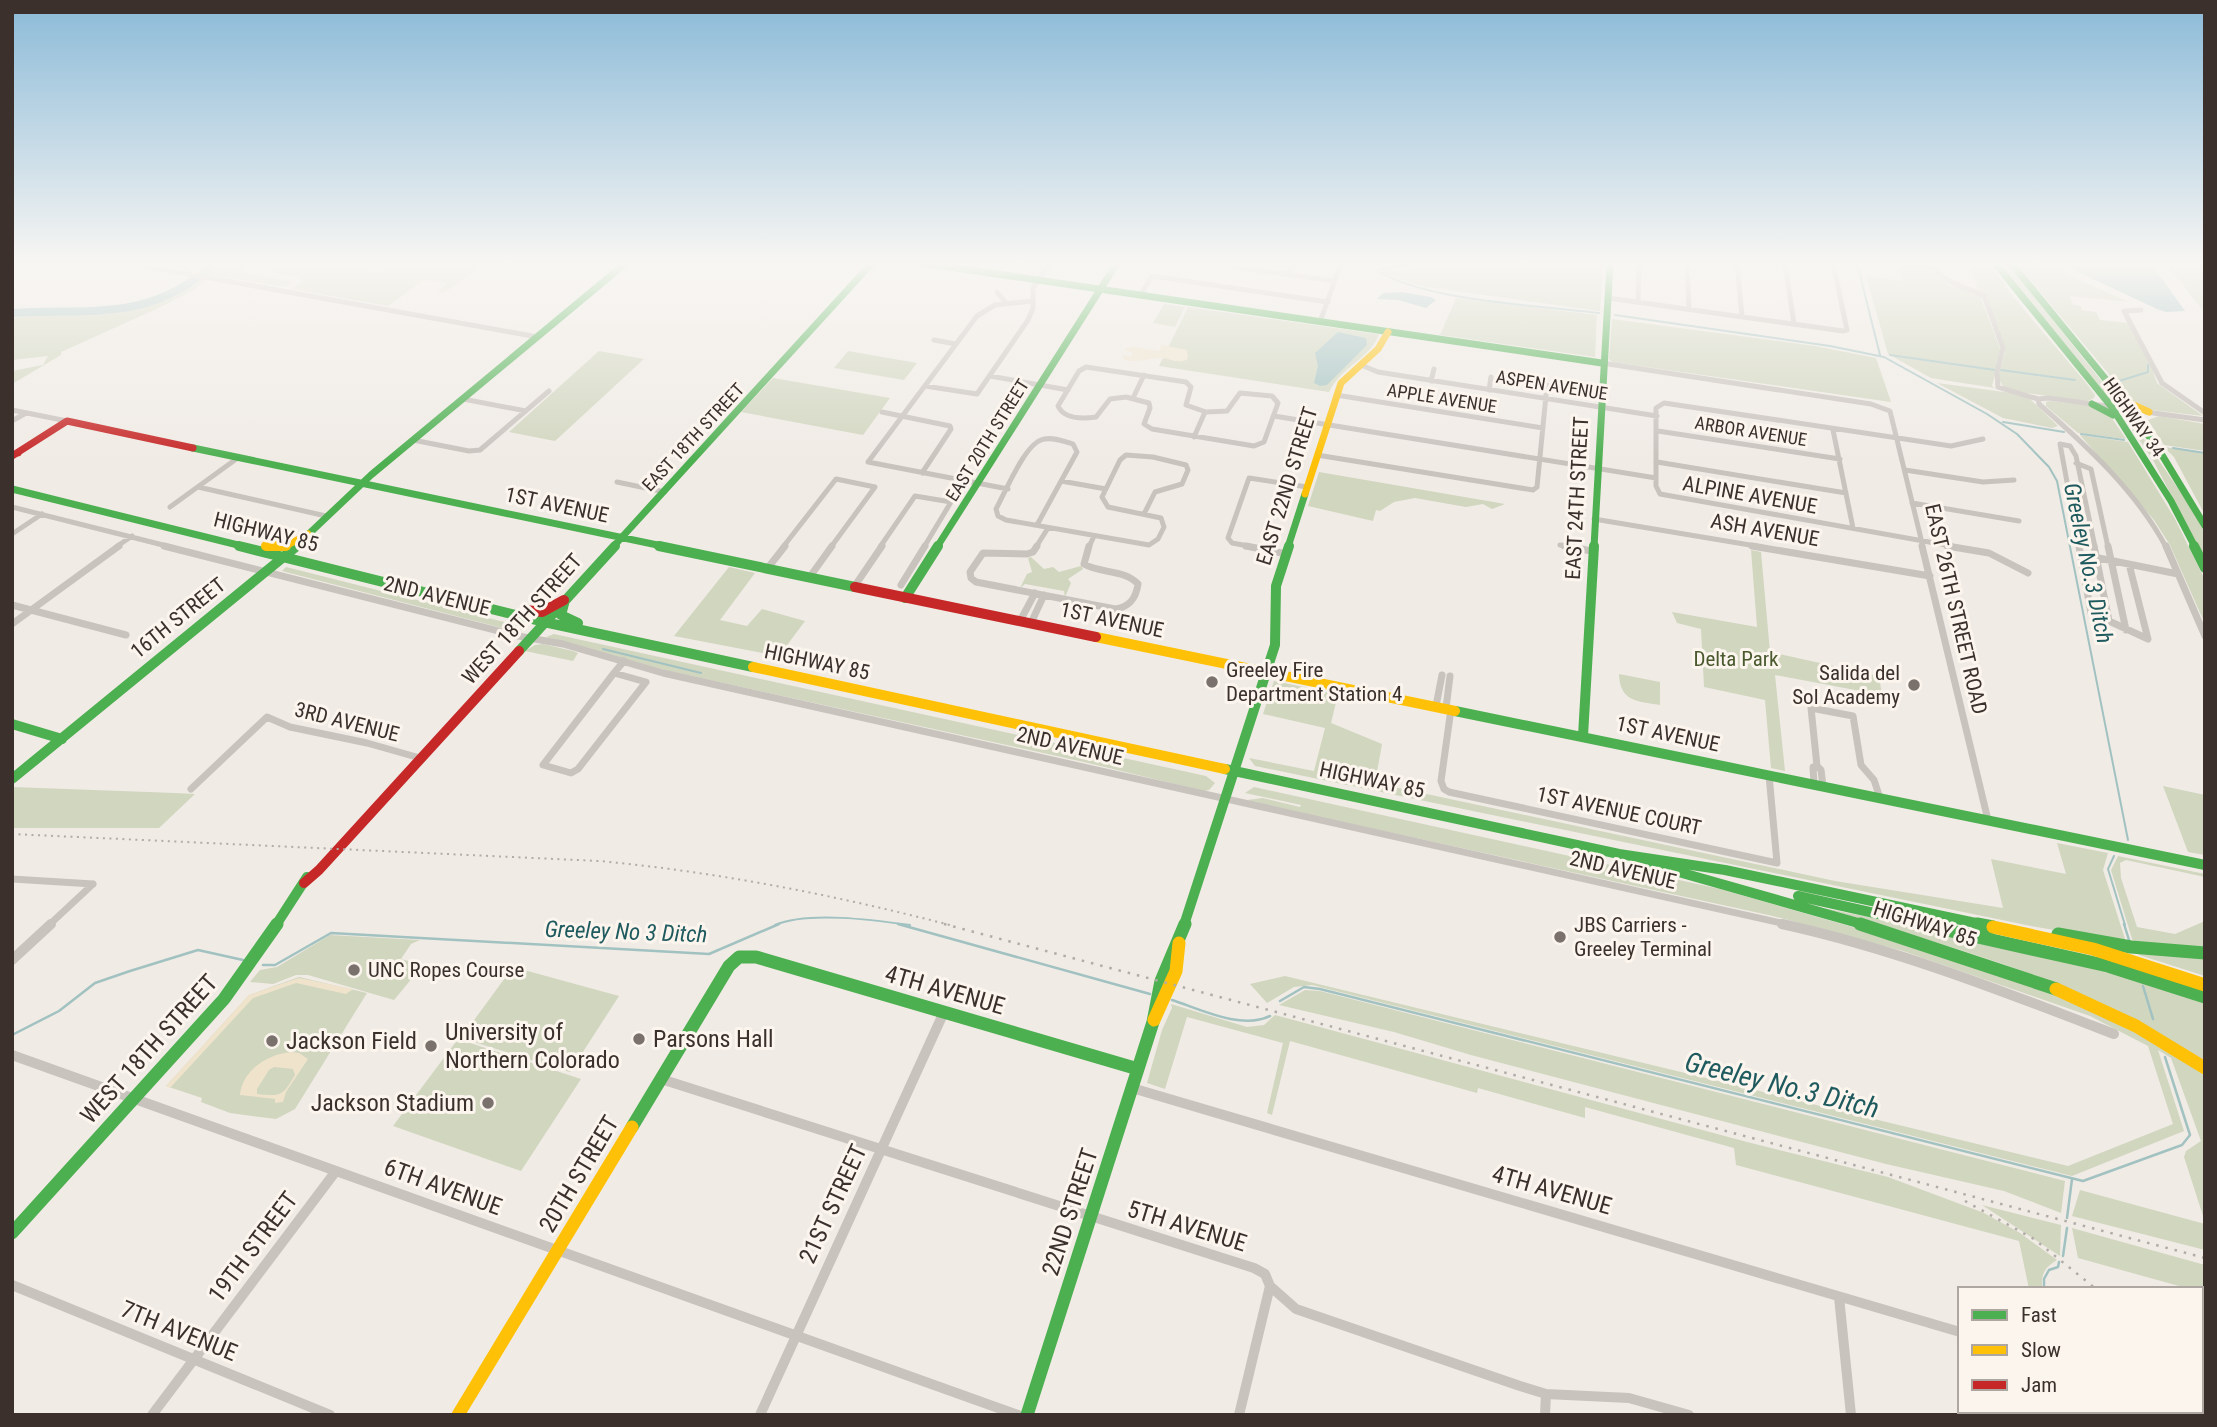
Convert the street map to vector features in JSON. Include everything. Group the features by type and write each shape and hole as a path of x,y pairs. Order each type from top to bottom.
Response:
{"main road":[{"name":"16TH STREET","path":"12,779 285,557 326,516 413,440 547,330"},
{"name":"EAST 18TH STREET","path":"619,538 665,492 811,330"},
{"name":"EAST 20TH STREET","path":"905,598 1075,330"},
{"path":"1377,330 1602,363"},
{"name":"EAST 24TH STREET","path":"1583,736 1605,330"},
{"name":"HIGHWAY 34","path":"2049,330 2120,421 2171,501 2205,568"},
{"name":"HIGHWAY 34","path":"2066,330 2145,430 2205,526"},
{"name":"EAST 22ND STREET","path":"1266,671 1277,636 1276,586 1336,395 1346,376 1378,351 1388,331"},
{"path":"2087,403 2097,400 2094,385"},
{"path":"2120,396 2131,405 2153,413"},
{"path":"2087,403 2108,411 2120,421"},
{"path":"2145,430 2142,417 2153,413"},
{"path":"14,454 68,421"},
{"name":"1ST AVENUE","path":"68,421 905,598 2205,865"},
{"name":"HIGHWAY 85","path":"12,489 544,622 1619,854 1679,874 1831,914 2033,979 2128,1020 2205,1068"},
{"path":"208,538 226,536 276,548 308,534"},
{"name":"WEST 18TH STREET","path":"12,1233 246,971 311,869 420,758 619,538"},
{"path":"463,601 480,599 538,612 565,600"},
{"path":"565,600 560,613 566,619 668,642 692,655"},
{"name":"22ND STREET","path":"1027,1415 1153,1023 1154,1005 1161,980 1179,942 1266,671"},
{"path":"12,724 62,739"},
{"name":"HIGHWAY 85","path":"1619,854 1677,860 1981,925 2110,954 2205,985"},
{"path":"1712,881 1736,883 2058,954 2130,971 2205,997"},
{"path":"1981,925 2015,927 2131,947 2205,953"},
{"name":"4TH AVENUE","path":"739,957 756,957 1138,1069"},
{"name":"20TH STREET","path":"458,1415 729,966 739,957"}],"street":[{"path":"497,330 538,337"},
{"path":"968,330 868,462 1008,489"},
{"path":"925,386 977,394 1021,330"},
{"path":"1996,330 2003,348 1997,372 1997,387 2038,399 2049,398 2205,420"},
{"path":"2133,330 2158,376 2172,392 2205,414"},
{"path":"934,340 956,344"},
{"name":"EAST 26TH STREET ROAD","path":"1602,363 1886,408 1892,415 1988,820"},
{"name":"ASPEN AVENUE","path":"1361,365 1378,372 1657,416"},
{"path":"1086,367 1190,384 1186,405 1205,412 1227,411 1236,395 1247,392 1277,399 1278,403 1264,442 1257,446 1146,427 1144,421 1150,404 1133,398 1110,399 1099,415 1087,418 1059,411 1058,406 1068,390 1079,371 1086,367"},
{"path":"1431,380 1434,369"},
{"path":"1133,398 1144,375"},
{"path":"989,376 1068,390"},
{"path":"1489,390 1491,377"},
{"path":"1317,455 1533,490 1537,487 1547,385"},
{"path":"413,440 469,451 480,450 549,391"},
{"name":"APPLE AVENUE","path":"1336,395 1543,428"},
{"path":"463,399 526,411"},
{"path":"2038,399 2039,404 2075,435 2152,522 2205,636"},
{"path":"1656,478 1657,406 1661,404 1951,446 1983,439"},
{"name":"1ST AVENUE","path":"12,410 68,421"},
{"path":"882,412 947,423 951,429 922,473"},
{"path":"1194,437 1205,412"},
{"path":"12,421 26,413"},
{"name":"ALPINE AVENUE","path":"1273,416 1656,478 1657,491 1672,498 1921,539 1989,553 2028,573"},
{"path":"1833,430 1853,528"},
{"name":"ARBOR AVENUE","path":"1658,431 1840,459"},
{"path":"1037,525 1077,448 1069,443 1043,439 1034,444 996,509 999,516 1048,528 1152,545 1158,540 1164,524 1161,518 1106,506 1102,500 1106,489 1122,458 1126,456 1136,454 1184,463 1188,470 1182,484 1155,492 1144,514"},
{"path":"2110,624 2076,456 2070,446 2060,444 2091,613 2110,624 2148,639 2129,564"},
{"path":"170,507 239,457"},
{"path":"1657,462 1846,493"},
{"path":"2076,463 2091,469 2126,630"},
{"path":"1905,470 1983,482 2014,480"},
{"path":"767,569 836,479 875,487 809,578"},
{"path":"1286,554 1230,541 1227,538 1248,479 1307,487"},
{"path":"1061,481 1106,489"},
{"path":"617,482 665,492"},
{"path":"198,487 326,516"},
{"path":"854,587 915,496 951,502 901,585"},
{"path":"1912,503 2019,521"},
{"name":"2ND AVENUE","path":"12,506 624,662 1224,800 1842,937 1985,984 2114,1034"},
{"path":"12,534 42,514"},
{"name":"ASH AVENUE","path":"1594,519 1930,576"},
{"path":"1048,528 1033,552 1023,555 987,551 978,558 969,576 976,582 1115,609 1129,606 1138,588 1135,579 1092,569 1084,564 1084,557 1094,536"},
{"path":"12,624 132,536"},
{"path":"1560,545 1592,551"},
{"path":"2079,554 2178,574"},
{"path":"1026,622 1035,593"},
{"path":"1026,622 1044,595"},
{"path":"12,605 127,635"},
{"path":"614,673 646,682 578,769 571,773 542,765 614,673 624,662"},
{"path":"1441,675 1444,708"},
{"path":"1444,708 1450,676"},
{"name":"1ST AVENUE COURT","path":"1444,708 1441,780 1444,789 1454,794 1776,863 1769,775"},
{"path":"1819,785 1813,767 1817,766 1811,708 1849,714 1855,718 1861,765 1874,780 1880,798"},
{"name":"3RD AVENUE","path":"191,789 267,717 290,727 367,743 420,758"},
{"path":"12,879 93,884 12,960"},
{"name":"21ST STREET","path":"761,1415 944,1012"},
{"name":"6TH AVENUE","path":"12,1055 1018,1415"},
{"name":"5TH AVENUE","path":"661,1079 1254,1268 1265,1274 1270,1286 1296,1309 1546,1394 1629,1398 1689,1415"},
{"name":"4TH AVENUE","path":"1132,1088 1958,1331"},
{"name":"19TH STREET","path":"152,1415 336,1171"},
{"name":"7TH AVENUE","path":"12,1285 330,1415"},
{"path":"1240,1415 1270,1286"},
{"path":"1839,1297 1851,1415"},
{"path":"1545,1415 1546,1394"}],"green space":[{"path":"12,330 111,330 61,352 61,355 12,384 12,371 43,365 48,356 12,360"},
{"path":"1177,330 1348,330 1379,334 1370,350 1341,375 1329,392 1159,366"},
{"path":"1442,330 1596,330 1595,357 1440,335"},
{"path":"1611,330 1692,330 1815,346 1876,358 1891,402 1612,362 1609,359"},
{"path":"1881,330 1993,330 2001,351 1992,386 1995,388 1931,378 1888,354"},
{"path":"1998,330 2041,330 2087,384 2095,395 2094,398 2088,401 2076,400 2005,390 1998,377 2005,352"},
{"path":"2053,330 2060,330 2119,403 2113,403"},
{"path":"2072,330 2131,330 2157,383 2203,416 2152,410 2133,403"},
{"path":"599,351 644,359 555,441 509,432"},
{"path":"848,351 917,363 904,380 834,368"},
{"path":"773,378 890,398 863,435 741,412"},
{"path":"1937,383 2019,394 2030,399 2058,426 2052,428 2003,418"},
{"path":"2046,402 2093,406 2109,414 2126,439 2078,433 2046,406"},
{"path":"2121,413 2126,413 2184,497 2205,533 2205,560 2153,460"},
{"path":"2159,416 2205,424 2205,451 2164,445 2148,420"},
{"path":"2080,435 2128,442 2175,519 2205,580 2205,624 2170,545 2154,520"},
{"path":"2164,447 2205,453 2205,515 2174,457"},
{"path":"1319,472 1505,504 1492,509 1483,504 1466,507 1415,498 1394,502 1380,511 1376,510 1373,521 1308,506"},
{"name":"Delta Park","path":"1751,550 1761,552 1770,652 1879,676 1882,695 1775,675 1785,771 1771,768 1765,700 1704,687 1701,629 1677,623 1672,612 1757,627"},
{"path":"1031,557 1044,569 1053,567 1059,572 1081,566 1083,569 1068,579 1071,583 1065,597 1064,591 1025,584 1020,588 1027,574 1032,572 1028,558"},
{"path":"286,567 524,627 521,631 514,631 282,571"},
{"path":"729,567 755,573 720,620 747,626 762,609 805,621 779,656 674,636"},
{"path":"554,634 1206,776 1215,783 1209,790 1204,791 664,670 546,637"},
{"path":"543,644 578,653 573,661 525,651"},
{"path":"1619,674 1660,682 1660,705 1637,701 1626,695"},
{"path":"1274,681 1338,694 1331,723 1382,744 1375,783 1835,881 2003,908 1991,859 2066,874 2057,843 2108,853 2103,870 2126,942 2031,926 1255,766 1249,758 1314,771 1325,728 1263,714"},
{"path":"2163,786 2205,795 2205,855 2188,852"},
{"path":"12,787 195,794 159,828 12,828"},
{"path":"1254,787 1720,889 1873,933 2008,976 2090,1007 2173,1052 2205,1076 2205,1222 2184,1157 2186,1151 2201,1141 2171,1058 2158,1050 2184,1131 2072,1176 1312,985 1294,987 1267,1003 1250,984 1285,976 2068,1166 2173,1124 2148,1046 2090,1016 1903,951 1773,916 1255,803 1247,800 1263,798 1300,807 1301,805 1245,793"},
{"path":"2118,856 2205,874 2205,877 2126,860 2120,863 2121,878 2137,927 2175,934 2205,921 2205,947 2133,942 2111,870"},
{"path":"1824,908 2065,960 2159,987 2205,1004 2205,1064 2161,1035 2069,989 1973,954"},
{"name":"UNC Ropes Course","path":"330,935 420,940 411,944 401,959 423,965 394,1000 308,975 296,975 273,984 250,982 260,970 277,967"},
{"path":"2136,952 2205,957 2205,976 2139,955"},
{"path":"513,967 619,996 570,1072 461,1038"},
{"name":"Jackson Field","path":"299,977 367,993 295,1109 276,1119 230,1113 201,1102 202,1098 166,1086 249,995"},
{"path":"1305,990 1320,991 2065,1181 2061,1213 2004,1191 1886,1164 1471,1055 1394,1032 1279,1005"},
{"path":"1171,1004 1247,1027 1264,1025 1275,1015 1747,1142 1888,1177 1984,1213 2020,1233 2057,1260 2044,1272 2042,1287 2029,1287 2019,1241 1736,1165 1734,1148 1585,1107 1585,1118 1478,1088 1477,1093 1290,1041 1272,1115 1267,1113 1283,1043 1187,1017 1165,1089 1147,1083 1162,1030 1172,1008"},
{"name":"Jackson Stadium","path":"458,1039 581,1079 521,1171 393,1126"},
{"path":"2080,1190 2205,1224 2205,1250 2072,1216"},
{"path":"1982,1205 2061,1225 2060,1256"},
{"path":"2072,1228 2205,1265 2205,1293 2203,1287 2183,1287 2078,1258"}],"sand":[{"path":"1162,345 1187,350 1188,359 1130,361 1125,360 1122,355 1131,357 1133,353 1123,349 1134,347 1159,351"},
{"path":"299,978 353,989 346,994 296,983 253,998 170,1088 166,1086 249,995"},
{"path":"282,1053 299,1053 308,1059 286,1092 283,1102 275,1103 275,1099 240,1095 251,1071 265,1060","holes":["274,1067 293,1069 295,1075 281,1093 257,1094 257,1089 269,1070"]}],"water":[{"path":"1338,332 1366,338 1367,345 1327,385 1320,386 1314,383 1318,366 1315,353"}],"waterway":[{"name":"Greeley No.3 Ditch","path":"1716,330 1830,346 1884,357 1987,414 2017,434 2049,467 2057,481 2128,840"},
{"path":"1874,330 1880,355"},
{"path":"1890,355 1995,370"},
{"path":"2119,381 2148,372 2148,365"},
{"path":"2001,370 2075,380"},
{"path":"2003,422 2064,432"},
{"path":"2081,434 2124,440"},
{"path":"2173,448 2205,453"},
{"path":"603,649 701,673"},
{"name":"Greeley No.3 Ditch","path":"2114,856 2108,869 2125,925"},
{"name":"Greeley No 3 Ditch","path":"775,925 805,918 860,919 910,925"},
{"name":"Greeley No 3 Ditch","path":"263,965 275,965 331,933 709,954 779,924"},
{"name":"Greeley No 3 Ditch","path":"898,924 1150,994"},
{"name":"Greeley No.3 Ditch","path":"2124,924 2129,940"},
{"name":"Greeley No 3 Ditch","path":"12,1035 59,1011 95,983 130,971 198,950 243,960"},
{"name":"Greeley No.3 Ditch","path":"2143,986 2153,1019"},
{"name":"Greeley No.3 Ditch","path":"1280,1001 1304,987 1320,989 2083,1181 2182,1145 2190,1135 2165,1057"},
{"path":"1172,1000 1221,1017 1246,1021 1270,1016"},
{"path":"2067,1218 2072,1179"},
{"path":"2063,1256 2067,1228"},
{"path":"2044,1287 2044,1279 2049,1270 2058,1267 2059,1262"}],"railway":[{"path":"12,834 599,861 688,871 776,886 950,925"},
{"path":"944,924 2205,1258"},
{"path":"1965,1201 2034,1239 2094,1287"}],"traffic: fast":[{"path":"12,779 227,601 285,557 371,475 546,330"},
{"path":"519,651 811,330"},
{"path":"905,598 1075,330"},
{"path":"1375,330 1602,363"},
{"path":"1583,736 1606,330"},
{"path":"2049,330 2111,406 2171,501 2205,568"},
{"path":"2065,330 2130,409 2162,455 2205,526"},
{"path":"2092,404 2113,415"},
{"path":"193,448 855,587"},
{"path":"12,489 544,622 753,667"},
{"path":"1027,1415 1153,1022 1161,981 1179,942 1275,645 1276,586 1305,494"},
{"path":"565,600 561,615 578,623"},
{"path":"1455,711 2205,865"},
{"path":"12,724 62,739"},
{"path":"1225,769 1619,854 1725,870 1993,927"},
{"path":"1640,861 1828,913 2056,989"},
{"path":"12,1233 224,999 246,971 307,877"},
{"path":"1798,896 2108,966 2205,997"},
{"path":"2058,934 2131,947 2205,953"},
{"path":"632,1127 729,966 739,957 756,957 1138,1069"}],"traffic: slow":[{"path":"1305,494 1341,383 1378,349 1388,332"},
{"path":"2127,402 2149,412"},
{"path":"266,546 284,547 308,534"},
{"path":"1096,637 1455,711"},
{"path":"753,667 1225,769"},
{"path":"1993,927 2093,949 2205,985"},
{"path":"1154,1020 1176,971 1179,943"},
{"path":"2056,989 2136,1026 2205,1068"},
{"path":"458,1415 632,1127"}],"traffic: jam":[{"path":"12,456 67,421 193,448"},
{"path":"12,455 18,453"},
{"path":"855,587 1096,637"},
{"path":"526,610 542,612 564,600"},
{"path":"304,883 319,870 519,651"}],"place":[{"name":"Greeley Fire Department Station 4","path":"1212,682"},
{"name":"Salida del Sol Academy","path":"1914,685"},
{"name":"JBS Carriers - Greeley Terminal","path":"1560,937"},
{"name":"UNC Ropes Course","path":"354,970"},
{"name":"Parsons Hall","path":"639,1039"},
{"name":"Jackson Field","path":"272,1041"},
{"name":"University of Northern Colorado","path":"431,1046"},
{"name":"Jackson Stadium","path":"488,1103"}]}
